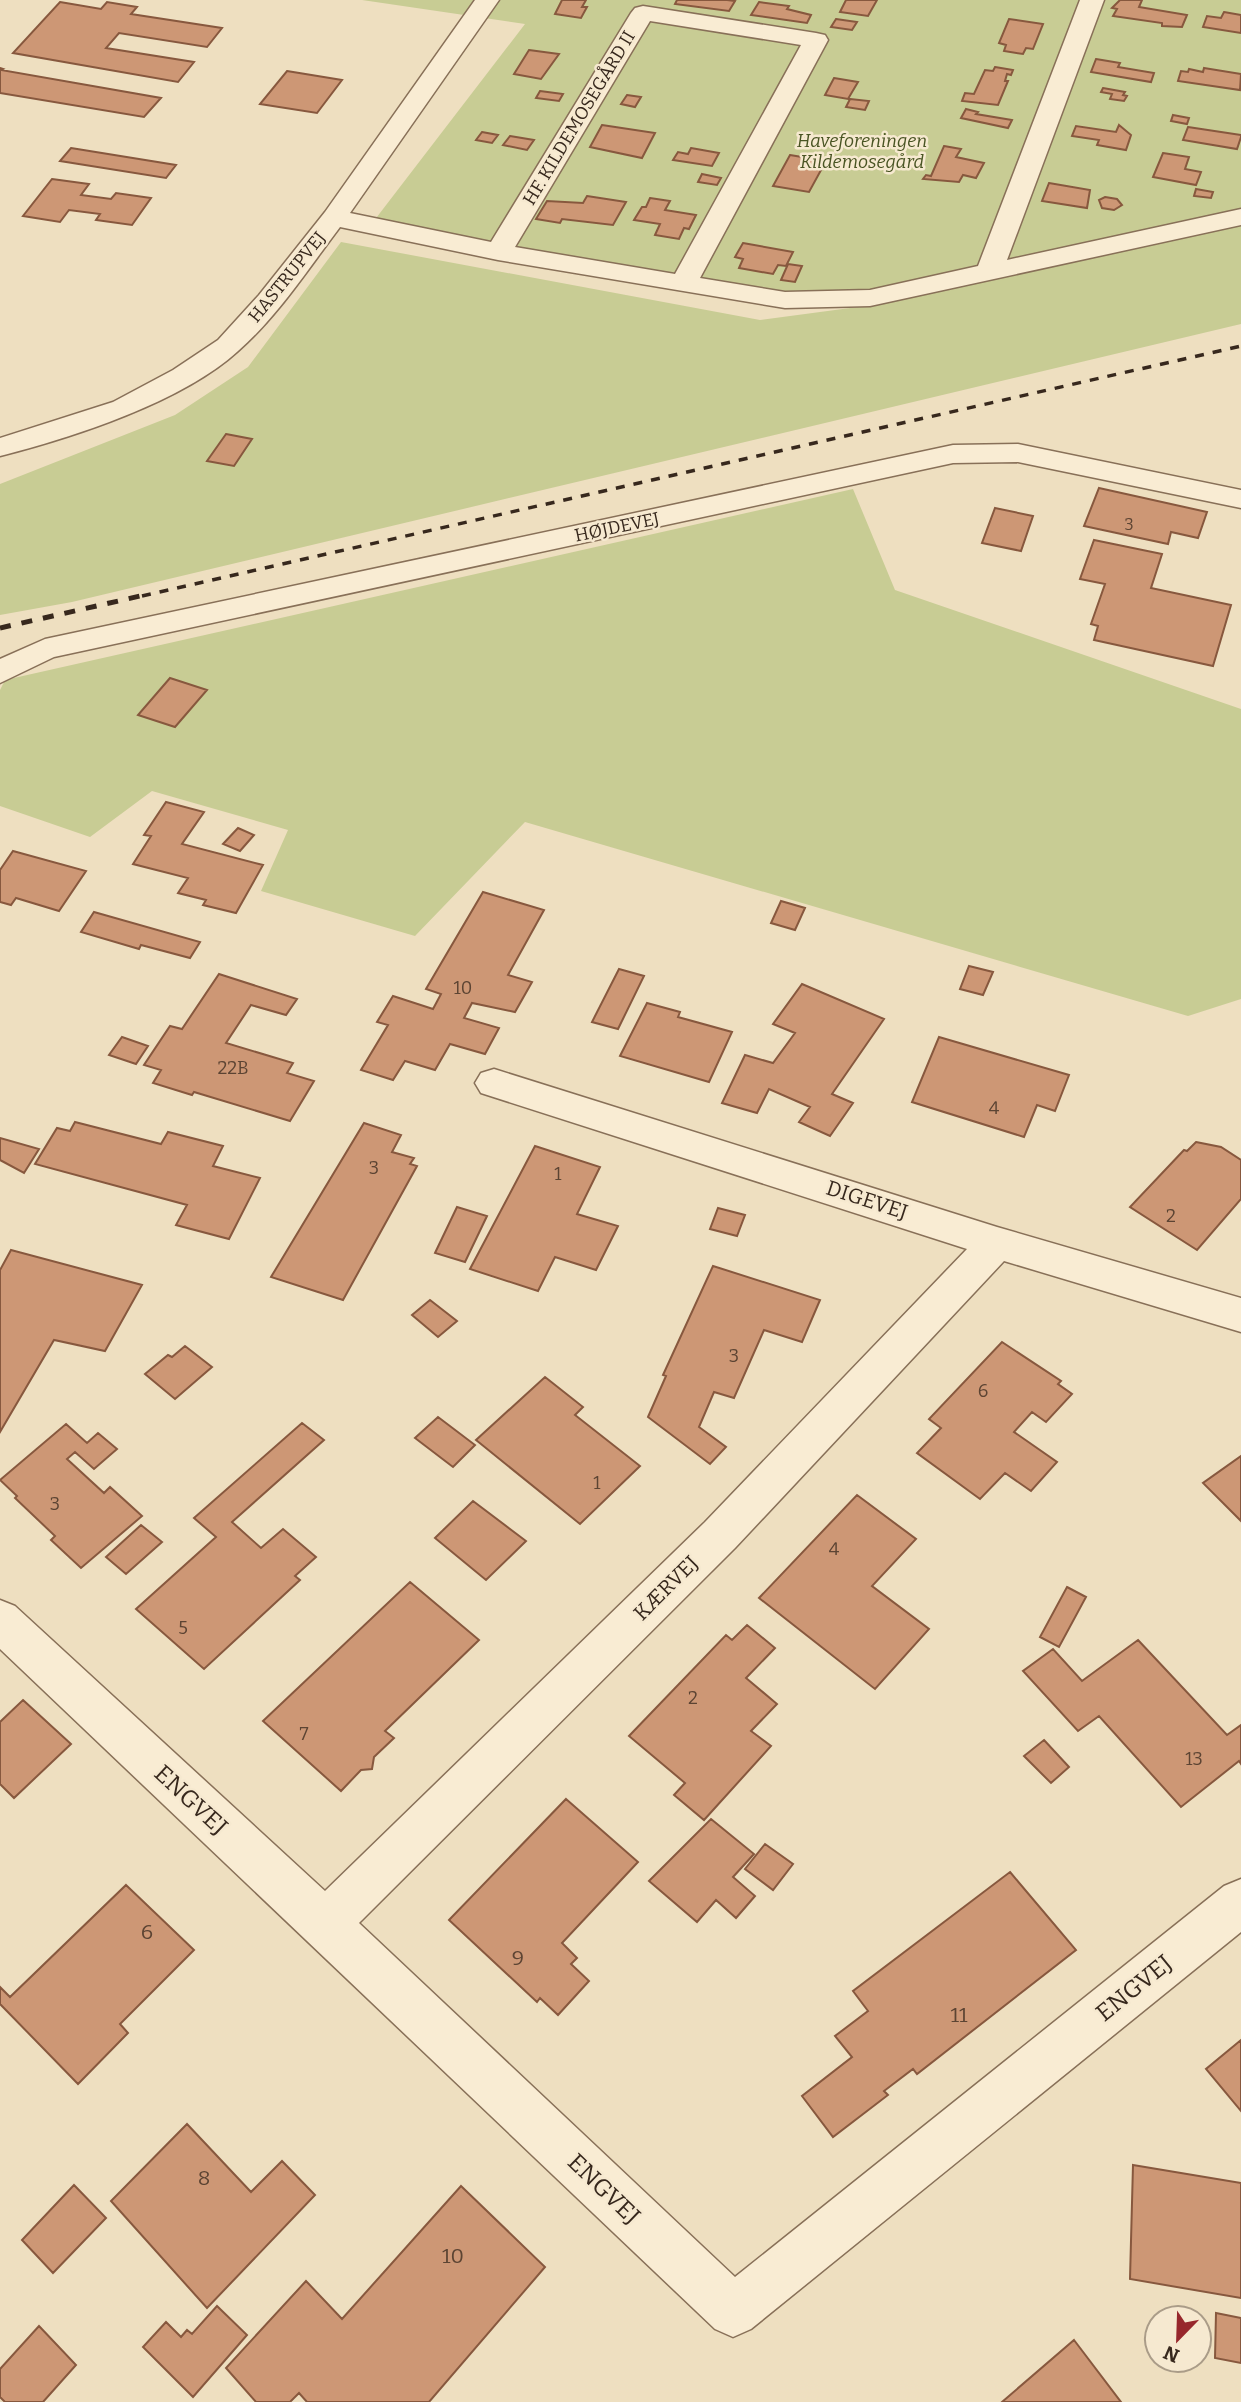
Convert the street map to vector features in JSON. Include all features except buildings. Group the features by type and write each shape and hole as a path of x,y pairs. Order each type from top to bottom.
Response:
{"street":[{"name":"HASTRUPVEJ","path":"0,447 124,408 183,376 228,346 269,301 334,218 487,0"},
{"path":"989,272 1092,0"},
{"name":"HF. KILDEMOSEGÅRD II","path":"498,252 643,13 816,40 683,284"},
{"path":"334,218 498,252 785,300 870,298 1241,217"},
{"name":"HØJDEVEJ","path":"0,672 46,649 953,454 1018,453 1241,499"},
{"name":"DIGEVEJ","path":"494,1083 997,1243 1241,1315"},
{"name":"KÆRVEJ","path":"325,1923 720,1535 997,1243"},
{"name":"ENGVEJ","path":"0,1620 325,1923 733,2311 1241,1902"}],"green space":[{"name":"Haveforeningen Kildemosegård","path":"362,0 1241,0 1241,324 72,602 0,615 0,484 175,415 248,367 341,242 760,320 865,306 370,226 525,24"},
{"path":"853,489 895,590 1241,709 1241,999 1188,1016 525,822 415,936 261,891 288,830 152,791 90,837 0,806 0,690 5,680"}],"railway":[{"path":"142,596 1241,346"},
{"path":"0,628 149,594"}]}
